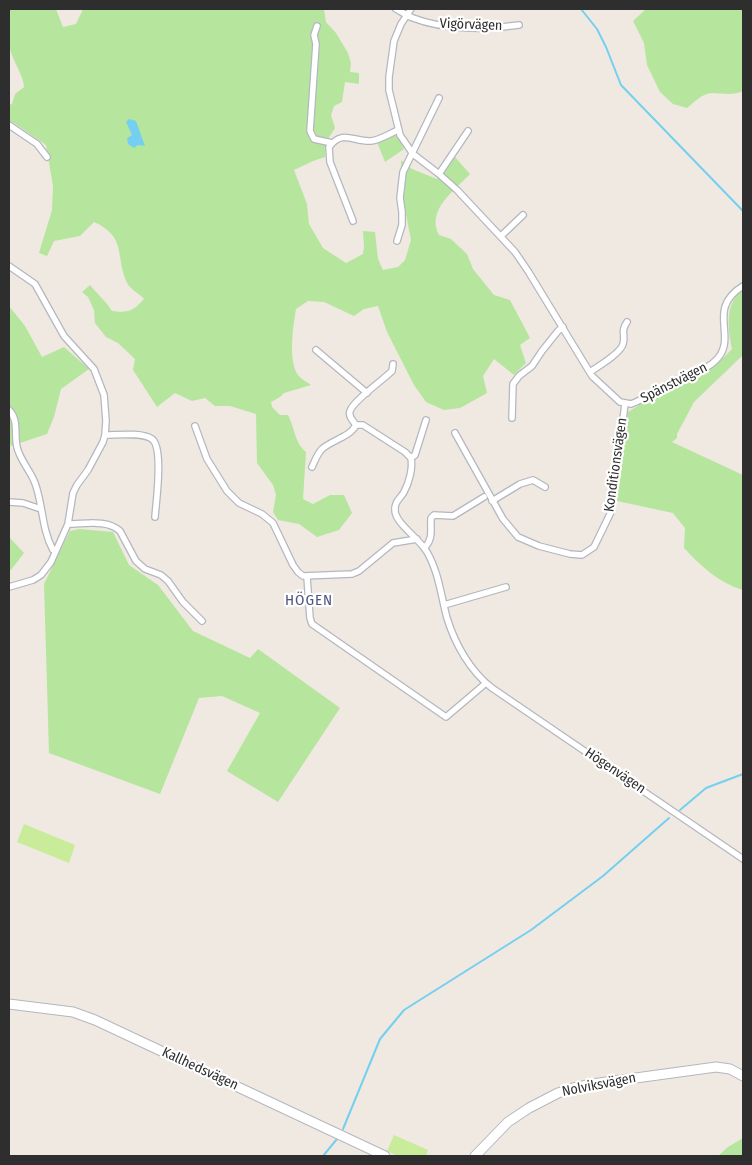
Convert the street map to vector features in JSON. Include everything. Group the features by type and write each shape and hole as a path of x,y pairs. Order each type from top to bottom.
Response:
{"street":[{"name":"Vigörvägen","path":"396,9 424,22 488,28 520,26"},
{"name":"Spänstvägen","path":"411,9 406,15 394,41 389,77 389,90 398,130 413,154 439,174 501,236 528,271 594,378 620,402 625,404 636,402 712,364 723,350 723,317 726,304 731,296 743,286"},
{"path":"317,26 314,35 316,44 310,131 314,139 332,143"},
{"path":"397,241 402,225 400,198 406,163 413,154 439,98"},
{"path":"9,124 37,144 48,158"},
{"path":"353,221 330,162 329,147 340,137 369,141 398,130"},
{"path":"439,174 468,131"},
{"path":"501,236 523,215"},
{"path":"9,266 34,284 64,336 94,369 100,382 106,407 105,435 92,463 73,493 68,524 51,562 41,575 33,580 9,587"},
{"path":"590,372 620,350 624,344 623,328 627,322"},
{"path":"512,418 513,384 519,376 532,366 542,351 563,327"},
{"path":"316,350 366,392"},
{"path":"356,425 350,416 350,411 366,392 392,371 393,364"},
{"name":"Konditionsvägen","path":"455,433 492,500 511,530 518,537 526,542 570,554 582,555 594,547 611,512 625,404"},
{"path":"9,410 14,418 17,447 36,485 40,509 50,545 56,551"},
{"name":"Högenvägen","path":"426,420 415,455 412,458 407,485 394,508 400,523 417,538 424,548 438,577 452,632 472,667 486,683 743,859"},
{"path":"356,425 363,425 412,458"},
{"path":"312,467 318,454 324,448 353,430 356,425"},
{"path":"195,426 207,459 227,491 239,503 262,514 273,523 293,565 298,572 307,577 359,572 393,543 417,538"},
{"path":"105,435 143,436 152,439 156,444 158,461 155,516"},
{"path":"492,500 525,481 533,480 545,487"},
{"path":"424,548 431,536 432,517 434,515 454,516 484,496"},
{"path":"9,502 23,503 40,509"},
{"path":"68,524 102,524 116,527 136,561 145,569 161,575 168,581 183,602 202,621"},
{"path":"307,577 312,624 446,717 486,683"},
{"path":"444,605 506,587"},
{"name":"Kallhedsvägen","path":"9,1004 73,1012 95,1020 385,1156"},
{"name":"Nolviksvägen","path":"475,1156 514,1117 542,1101 573,1088 716,1067 730,1069 743,1076"}],"green space":[{"path":"9,9 56,9 63,27 76,24 83,9 324,9 326,22 336,33 348,53 351,63 350,72 359,73 359,84 345,82 342,102 334,106 331,115 335,128 325,144 325,157 294,170 307,204 309,224 323,248 346,263 363,254 363,231 375,232 378,259 383,270 398,267 405,260 411,240 403,199 401,160 412,169 437,179 455,157 470,174 450,194 439,209 436,217 436,226 439,235 451,239 467,254 473,269 494,295 510,300 530,338 520,345 526,363 514,375 494,359 483,376 487,393 460,408 444,410 426,402 414,385 387,332 378,306 364,309 354,316 324,302 308,301 296,309 292,353 298,375 311,385 284,393 271,402 272,407 280,415 288,415 299,444 306,452 303,499 313,504 330,495 344,495 352,513 339,530 317,537 299,524 278,520 273,512 276,495 273,485 257,463 256,414 230,406 215,406 205,398 192,401 175,393 157,407 133,370 135,359 118,343 106,337 95,323 94,310 88,297 82,292 90,285 112,311 123,312 130,310 144,299 127,283 116,241 111,234 94,222 80,236 54,241 47,256 39,253 52,210 53,186 46,145 14,123 9,122 9,105 12,104 15,94 24,87 10,49 8,34"},
{"path":"646,9 743,9 743,91 731,94 711,93 704,95 687,108 673,104 660,92 647,65 644,43 633,21"},
{"path":"394,135 399,138 404,149 385,162 377,142"},
{"path":"743,290 743,355 694,402 677,434 677,438 672,442 743,475 743,590 726,583 711,573 684,548 685,528 673,513 617,501 628,412 672,385 709,369 732,349 729,333 730,309 737,295"},
{"path":"9,306 25,326 42,357 64,347 89,369 61,389 54,417 47,434 11,446 9,442"},
{"path":"79,529 113,532 129,565 158,585 193,631 250,658 258,649 340,708 278,802 227,771 260,713 222,696 199,698 160,794 49,753 44,584 70,531"},
{"path":"9,537 24,553 11,570 9,569"},
{"path":"24,824 75,845 69,863 17,842"},
{"path":"394,1135 428,1150 426,1156 398,1156 387,1151"},
{"path":"743,1138 743,1156 718,1156 728,1147"}],"water":[{"path":"129,119 136,121 145,146 138,145 134,148 128,144 127,138 132,135 126,122"}],"waterway":[{"path":"581,9 597,29 621,85 743,211"},
{"path":"680,810 706,788 743,774"},
{"path":"343,1129 380,1039 404,1010 531,930 603,876 669,818"},
{"path":"323,1156 337,1139"}],"district":[{"name":"HÖGEN","path":"309,601"}]}
